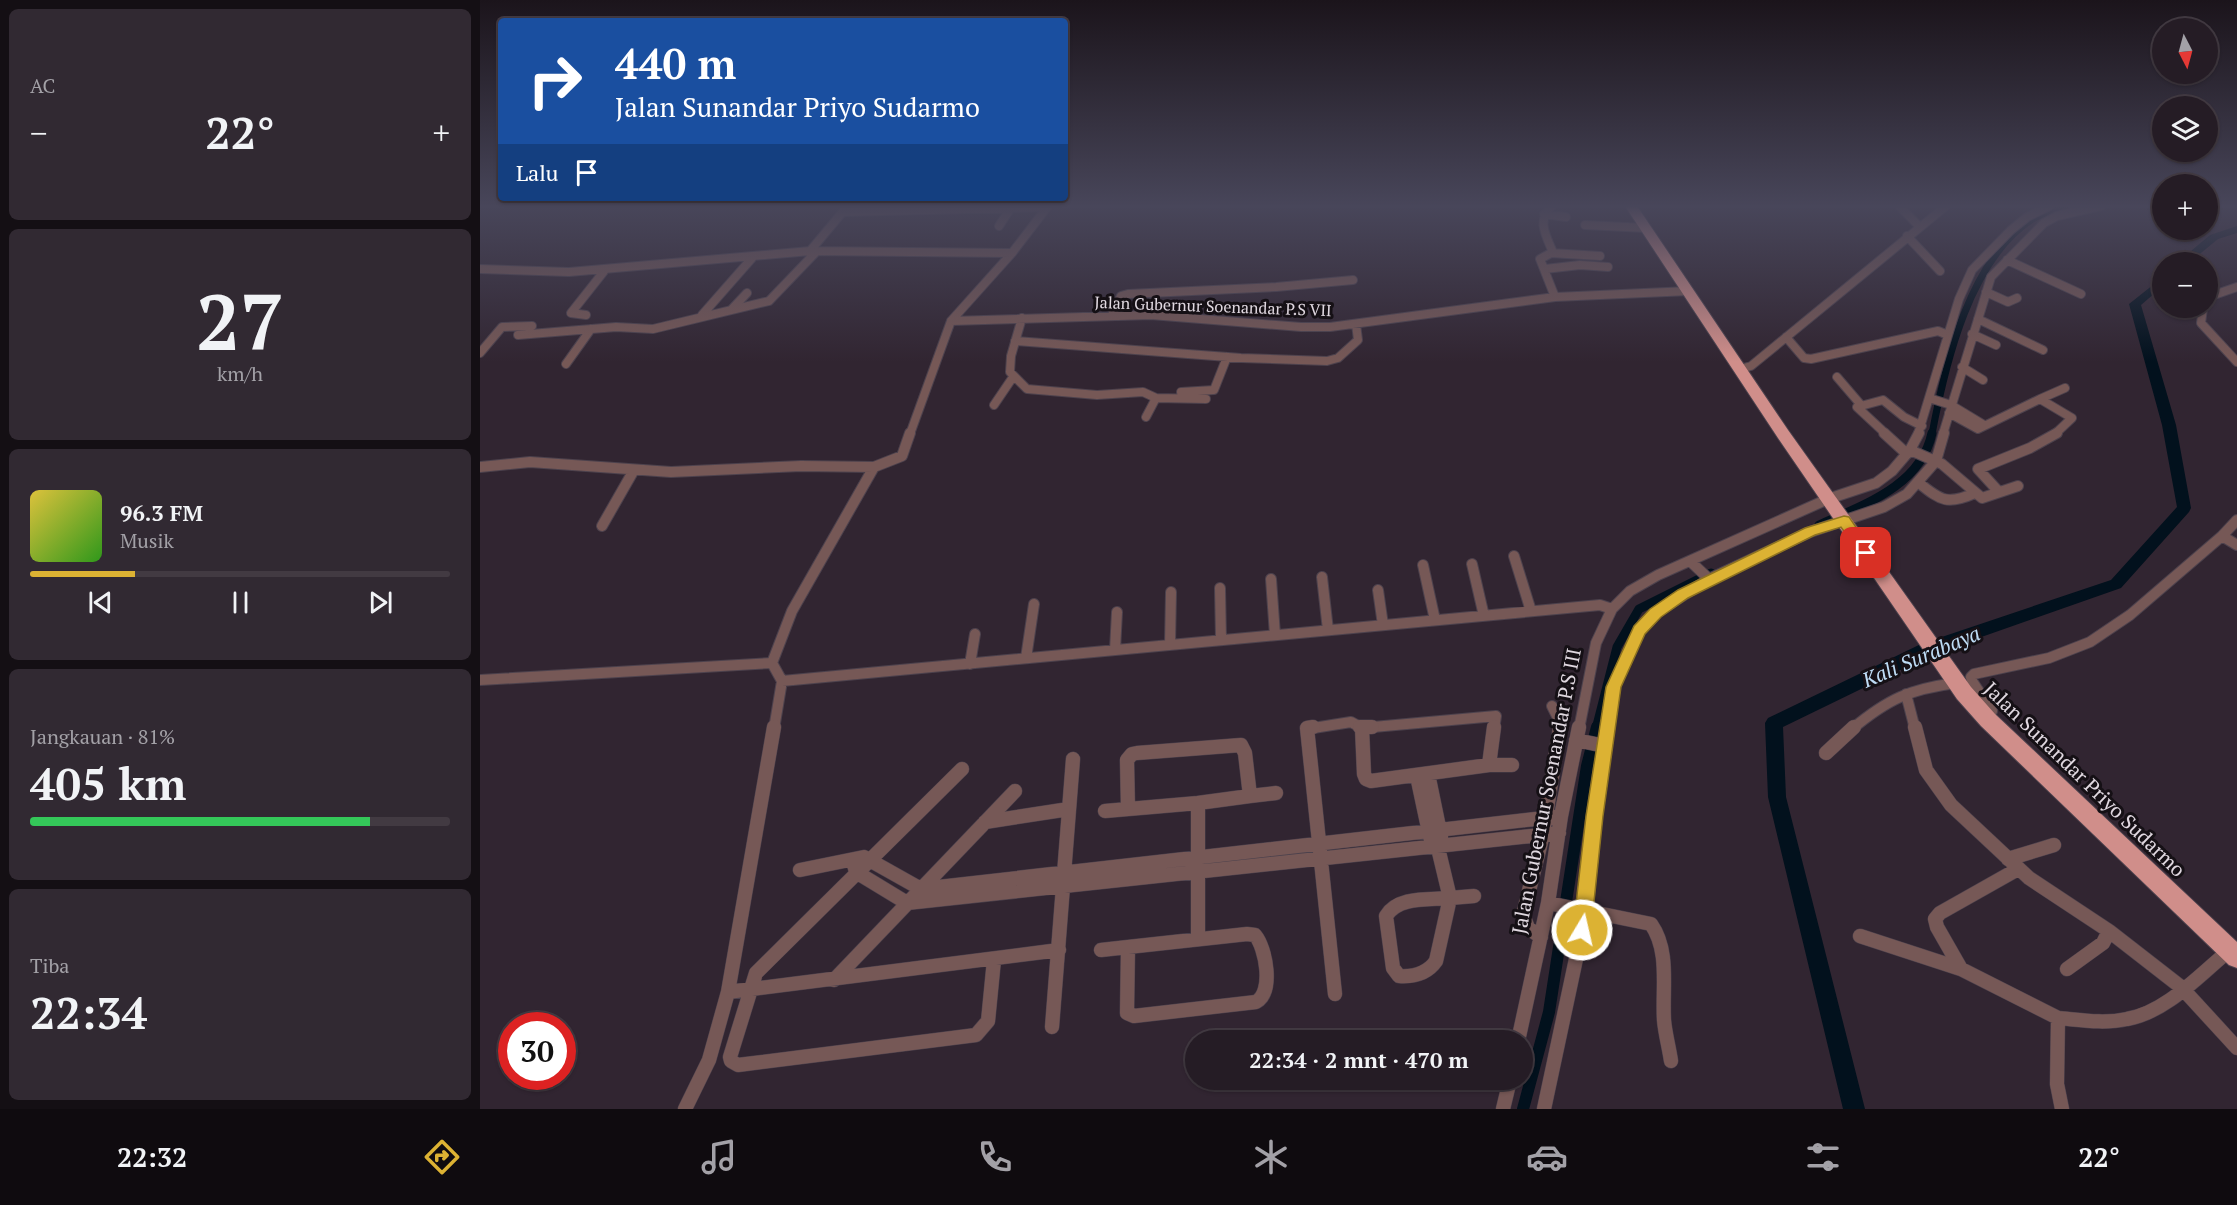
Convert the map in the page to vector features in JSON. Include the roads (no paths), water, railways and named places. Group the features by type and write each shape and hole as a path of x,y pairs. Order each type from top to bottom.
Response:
{"highway":[{"name":"Jalan Sunandar Priyo Sudarmo","path":"1666,258 1954,680 1988,720 2233,953"}],"street":[{"path":"480,269 569,272 744,258"},
{"path":"702,315 752,258"},
{"path":"518,335 629,327 653,328 774,298 808,258"},
{"path":"480,467 530,462 671,472 801,466 874,467 902,456 951,321 1008,258"},
{"path":"1541,258 1555,297"},
{"path":"1740,369 1751,366 1881,258"},
{"path":"1928,258 1940,271"},
{"name":"Jalan Gubernur Soenandar P.S III","path":"1520,1030 1541,937 1551,904 1561,816 1579,740 1596,643 1612,609 1630,591 1658,575 1692,563 1830,501 1876,483 1892,471 1912,452 1931,398 1948,334 1956,319 1971,270 1984,258"},
{"path":"1544,1109 1582,912 1602,745 1614,687 1640,630 1656,613 1707,578 1810,531 1884,507 1907,494 1918,483 1934,460 1991,277 2007,260 2081,294"},
{"path":"1545,269 1580,266 1608,267"},
{"path":"586,315 571,313 605,270"},
{"path":"1112,315 1121,296 1128,294 1276,287 1353,280"},
{"path":"2218,294 2237,287"},
{"name":"Jalan Gubernur Soenandar P.S VII","path":"951,321 1112,315 1189,316 1301,327 1356,324 1555,297 1689,291"},
{"path":"1986,292 2008,302 2017,298"},
{"path":"732,309 747,293"},
{"path":"575,330 593,306"},
{"path":"994,405 1013,383 1010,363 1022,318"},
{"path":"2201,318 2201,323 2237,362"},
{"path":"1956,319 2043,350"},
{"path":"1015,341 1227,357 1333,361 1358,340 1356,324"},
{"path":"480,353 484,345 504,326 532,326"},
{"path":"1974,326 1996,345"},
{"path":"566,364 591,329"},
{"path":"1786,337 1804,358 1811,359 1938,331 1948,334"},
{"path":"1013,383 1033,391 1097,395 1211,392 1227,357"},
{"path":"1962,367 1983,380"},
{"path":"1837,377 1861,405"},
{"path":"1931,398 1950,407 1976,429 2065,388"},
{"path":"1143,392 1156,398 1206,399"},
{"path":"1146,417 1156,398"},
{"path":"1922,426 1904,417 1887,398 1861,405 1858,409 1912,452 1934,460 1984,498 2018,486"},
{"path":"1999,492 1978,469 2028,450 2072,421 2040,399"},
{"path":"772,663 792,611 874,467"},
{"path":"602,526 634,470"},
{"path":"1918,483 1945,502 1956,502 1975,493"},
{"path":"1988,720 1992,711 1972,681 1971,677 1974,674 2049,658 2090,642 2130,615 2222,536 2237,520"},
{"path":"2222,536 2237,545"},
{"path":"1514,556 1531,611"},
{"path":"1692,563 1707,578"},
{"path":"1472,564 1484,616"},
{"path":"1423,565 1435,620"},
{"path":"1322,577 1329,630"},
{"path":"1271,579 1275,635"},
{"path":"1220,588 1221,640"},
{"path":"1378,590 1383,625"},
{"path":"1170,645 1171,592"},
{"path":"1026,658 1034,604"},
{"path":"782,681 1600,605 1612,609"},
{"path":"1115,650 1117,612"},
{"path":"970,664 975,633"},
{"path":"480,680 772,663"},
{"path":"685,1109 709,1060 728,992 782,681 772,663"},
{"path":"1826,753 1854,725 1906,694 1954,680"},
{"path":"1906,694 1921,755 1934,784 1951,805 2013,864 2044,889 2109,931 2181,987 2237,1048"},
{"path":"1541,937 1530,931 1524,923 1523,915 1543,834 1560,730 1559,718 1552,706"},
{"path":"1335,994 1305,730 1314,725 1351,722 1362,728 1496,716 1489,765"},
{"path":"1362,728 1363,769 1366,779 1371,781 1489,765 1512,765"},
{"path":"1579,740 1602,745"},
{"path":"1128,809 1128,760 1132,754 1137,753 1241,745 1245,753 1250,796"},
{"path":"1052,1027 1072,759"},
{"path":"800,870 854,866 869,860 962,769"},
{"path":"1423,775 1450,898 1436,961 1432,967 1419,975 1399,976 1393,968 1386,916 1388,910 1396,904 1450,898 1474,896"},
{"path":"834,980 1015,791"},
{"path":"1105,811 1198,804 1276,793"},
{"path":"1198,804 1198,938"},
{"path":"985,822 1069,809"},
{"path":"854,866 907,903 1197,857 1561,816"},
{"path":"869,860 921,889 1198,872 1559,833"},
{"path":"1961,969 1937,927 1935,919 1940,913 2013,864 2054,845"},
{"path":"854,866 757,972 730,1057 734,1064 976,1035 988,1021 994,960"},
{"path":"1551,904 1582,912 1652,924 1657,929 1662,952 1664,1022 1671,1062"},
{"path":"2067,969 2103,943 2109,931"},
{"path":"1101,950 1198,938 1247,934 1260,938 1266,994 1262,999 1245,1004 1130,1015 1126,1009 1128,947"},
{"path":"1860,936 1961,969 2058,1018 2089,1022 2133,1017 2148,1012 2233,953"},
{"path":"728,992 1059,950"},
{"path":"2058,1018 2057,1084 2062,1109"},
{"path":"1503,1109 1508,1090"}],"waterway":[{"path":"1932,434 1953,345 1964,314 1994,258"},
{"name":"Kali Surabaya","path":"1854,1109 1777,797 1774,723 1927,649 2116,584 2184,508 2169,425 2135,304 2152,289"},
{"path":"1819,525 1871,501 1903,480 1916,467 1926,451 1932,433"},
{"path":"1596,729 1617,647 1639,609 1711,573"},
{"path":"1523,1109 1549,1012 1587,766 1597,727"}]}
